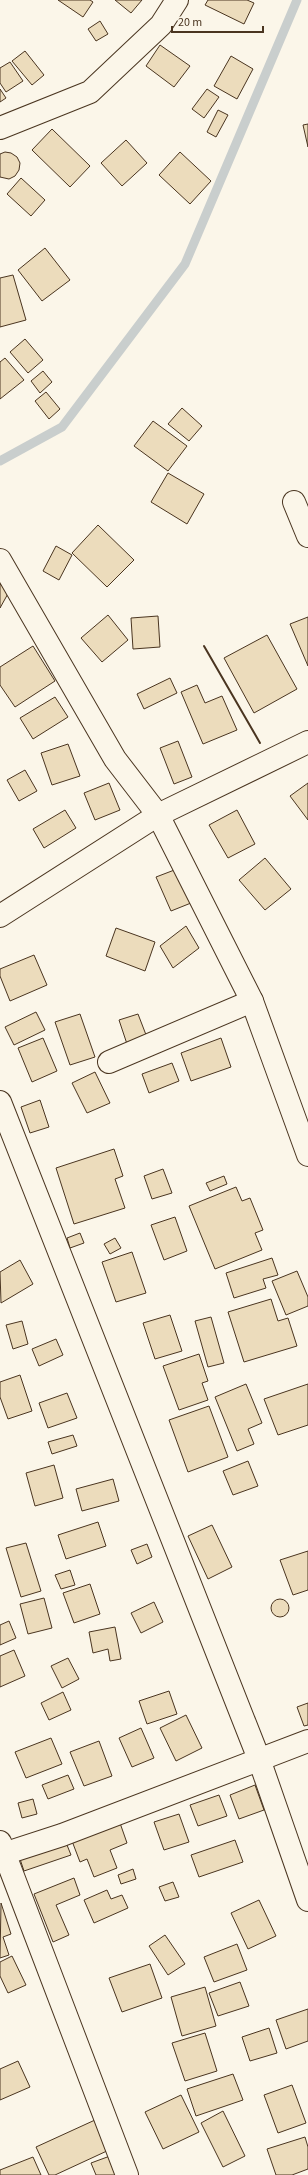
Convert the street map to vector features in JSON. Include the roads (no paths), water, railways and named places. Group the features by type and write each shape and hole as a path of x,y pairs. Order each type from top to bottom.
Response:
{"street":[{"path":"0,128 90,92 161,25 177,0"},
{"path":"294,502 308,536"},
{"path":"0,560 115,759 158,816 252,1001 308,1155"},
{"path":"0,916 158,816 308,742"},
{"path":"109,1062 252,1001"},
{"path":"0,1102 4,1127 259,1759 308,1900"},
{"path":"127,2175 1,1850 62,1835 259,1759 308,1742"}],"waterway":[{"path":"0,461 62,427 185,264 297,0"}]}
